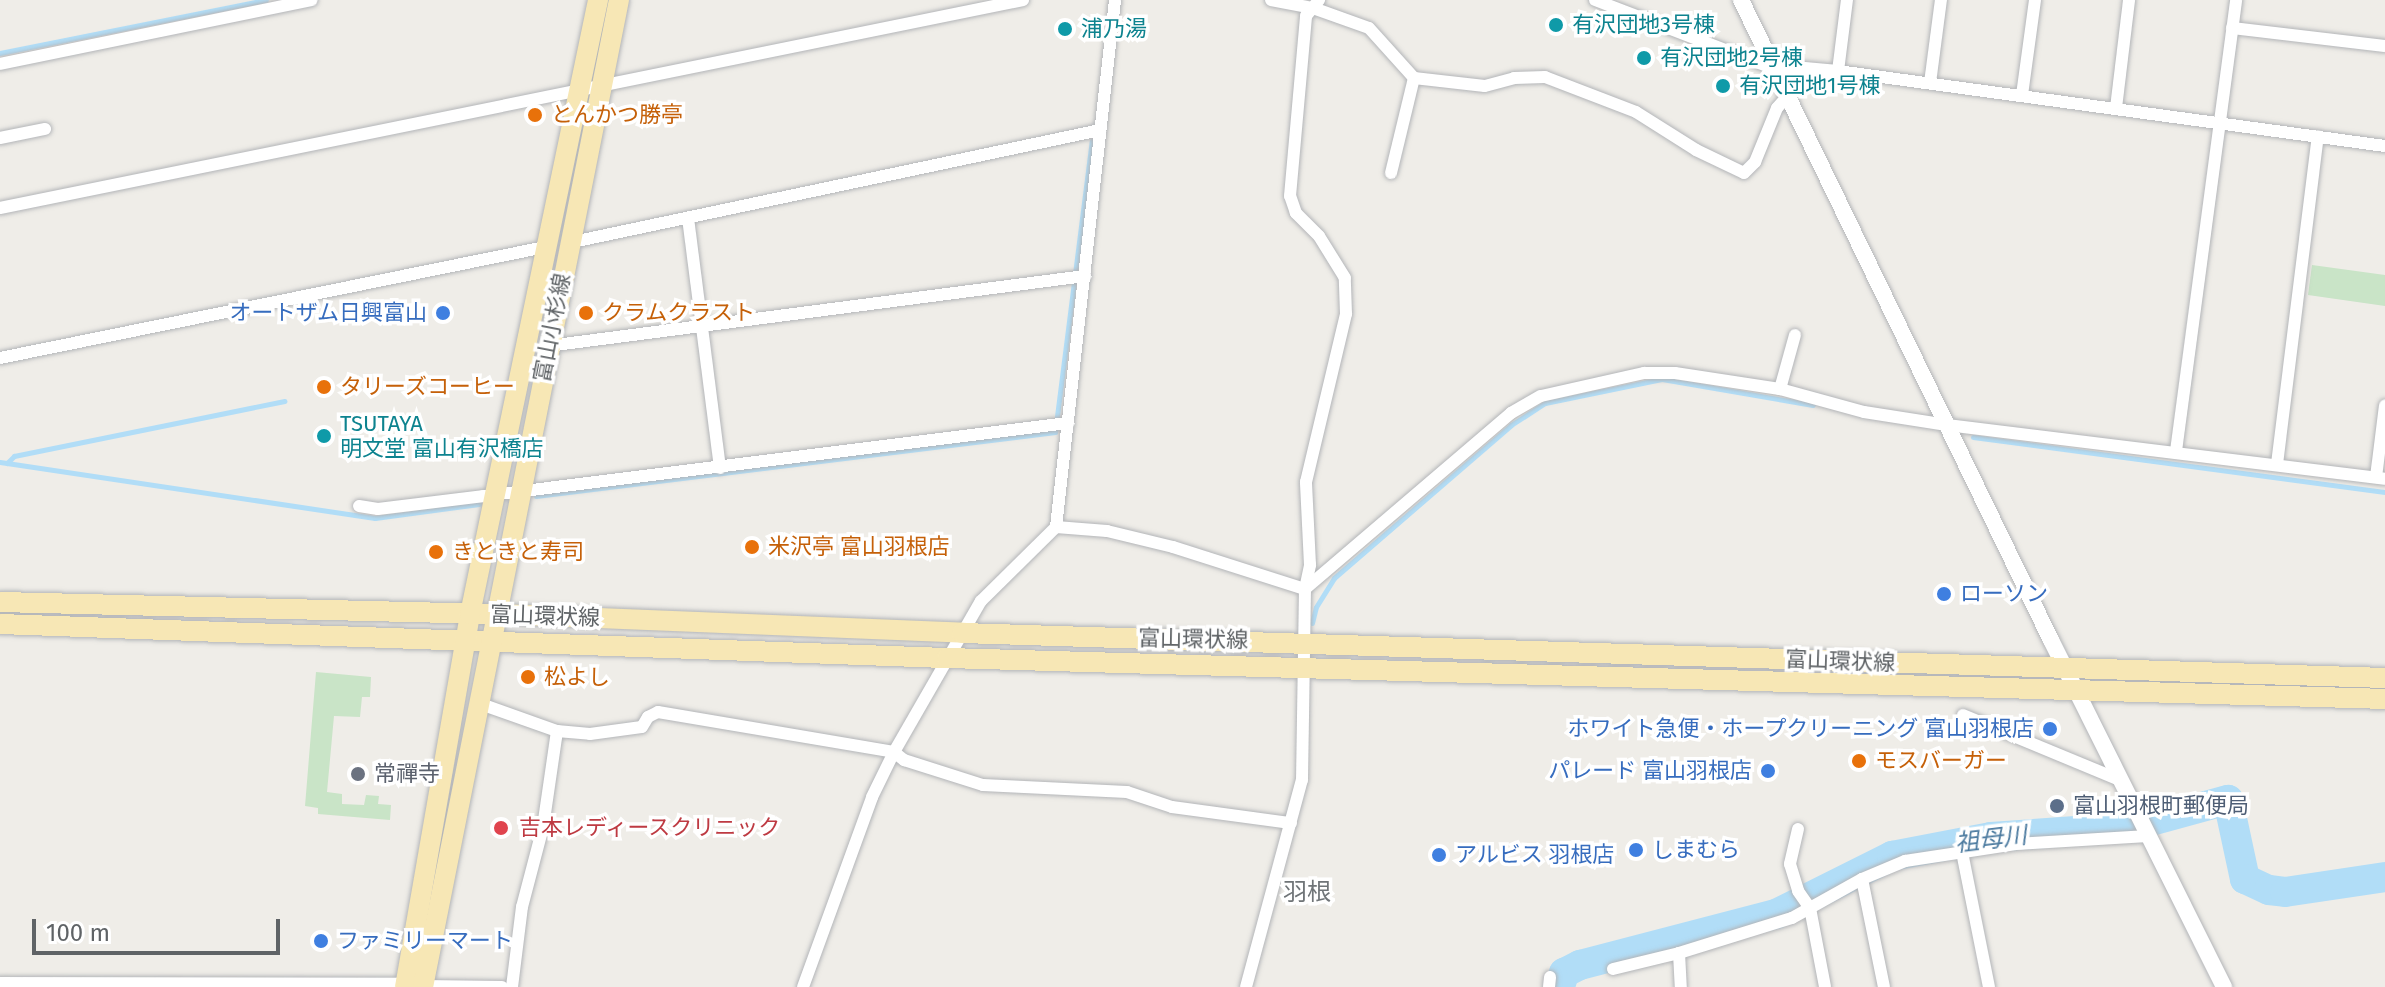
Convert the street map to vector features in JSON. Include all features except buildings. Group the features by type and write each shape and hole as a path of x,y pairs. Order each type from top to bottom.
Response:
{"main road":[{"name":"富山小杉線","path":"414,986 470,614 598,0"},
{"name":"富山小杉線","path":"414,986 478,703 568,242 619,0"},
{"name":"富山環状線","path":"0,602 496,614 962,633 2385,678"},
{"name":"富山環状線","path":"0,624 947,658 2385,699"}],"street":[{"path":"0,64 312,0"},
{"path":"0,208 1023,0"},
{"path":"803,987 872,797 894,752 981,601 1056,527 1115,0"},
{"path":"1271,0 1316,4 1369,28 1414,78 1485,86 1514,78 1545,77 1636,112 1696,150 1744,173 1755,162 1777,108 1786,98"},
{"path":"1595,0 1775,69 1794,67 1838,71 2385,146"},
{"path":"1741,0 2064,667 2224,987"},
{"path":"1838,71 1847,0"},
{"path":"1930,83 1941,0"},
{"path":"2022,95 2035,0"},
{"path":"2116,108 2129,0"},
{"path":"2176,451 2236,0"},
{"path":"1246,987 1303,769 1305,589 1310,565 1306,482 1346,314 1345,278 1319,236 1296,213 1290,196 1306,16 1316,4"},
{"path":"2232,28 2385,46"},
{"path":"1391,173 1414,78"},
{"path":"0,138 45,129"},
{"path":"0,358 688,218 1100,130"},
{"path":"2277,464 2318,137"},
{"path":"688,218 720,468"},
{"path":"548,346 1085,276"},
{"path":"1780,389 1795,335"},
{"path":"1305,589 1511,413 1541,396 1644,373 1675,373 1780,389 1864,412 1947,425 2162,454 2176,451 2380,478 2385,406"},
{"path":"359,506 378,509 1068,423"},
{"path":"1056,527 1107,531 1173,547 1305,589"},
{"path":"478,703 557,731 590,734 642,727 648,717 658,712 894,752 904,760 983,785 1127,792 1172,807 1291,823"},
{"path":"1963,715 2120,780"},
{"path":"512,987 522,907 543,827 557,731"},
{"path":"1798,829 1790,864 1798,891 1810,908 1825,987"},
{"path":"1613,969 1679,953 1792,918 1862,879 1905,861 2016,844 2148,836"},
{"path":"1962,852 1989,987"},
{"path":"1862,879 1884,987"},
{"path":"1679,953 1681,987"},
{"path":"0,985 502,987"}],"green space":[{"path":"2312,265 2385,275 2385,306 2308,295"},
{"path":"316,672 371,677 370,697 362,697 360,717 334,716 327,792 342,794 342,804 364,805 366,795 379,796 378,804 391,805 390,820 318,814 318,808 305,806"}],"waterway":[{"path":"0,53 266,0"},
{"path":"536,496 1055,432 1092,141"},
{"path":"1312,623 1316,607 1334,578 1511,425 1545,403 1662,379 1813,405"},
{"path":"7,463 14,456 284,401"},
{"path":"1973,437 2385,492"},
{"path":"0,462 375,518 479,504"},
{"name":"祖母川","path":"1560,987 1564,973 1580,965 1776,914 1892,856 1991,837 2129,827 2228,800 2245,879 2269,890 2285,892 2385,877"}],"place":[{"name":"有沢団地3号棟","path":"1556,25"},
{"name":"浦乃湯","path":"1065,29"},
{"name":"有沢団地2号棟","path":"1644,58"},
{"name":"有沢団地1号棟","path":"1723,86"},
{"name":"とんかつ勝亭","path":"535,115"},
{"name":"オートザム日興富山","path":"443,313"},
{"name":"クラムクラスト","path":"586,313"},
{"name":"タリーズコーヒー","path":"324,387"},
{"name":"TSUTAYA 明文堂 富山有沢橋店","path":"324,436"},
{"name":"米沢亭 富山羽根店","path":"752,547"},
{"name":"きときと寿司","path":"436,552"},
{"name":"ローソン","path":"1944,594"},
{"name":"松よし","path":"528,677"},
{"name":"ホワイト急便・ホープクリーニング 富山羽根店","path":"2050,729"},
{"name":"モスバーガー","path":"1859,761"},
{"name":"パレード 富山羽根店","path":"1768,771"},
{"name":"常禪寺","path":"358,774"},
{"name":"富山羽根町郵便局","path":"2057,806"},
{"name":"吉本レディースクリニック","path":"501,828"},
{"name":"しまむら","path":"1636,850"},
{"name":"アルビス 羽根店","path":"1439,855"},
{"name":"ファミリーマート","path":"321,941"}],"district":[{"name":"羽根","path":"1307,893"}]}
